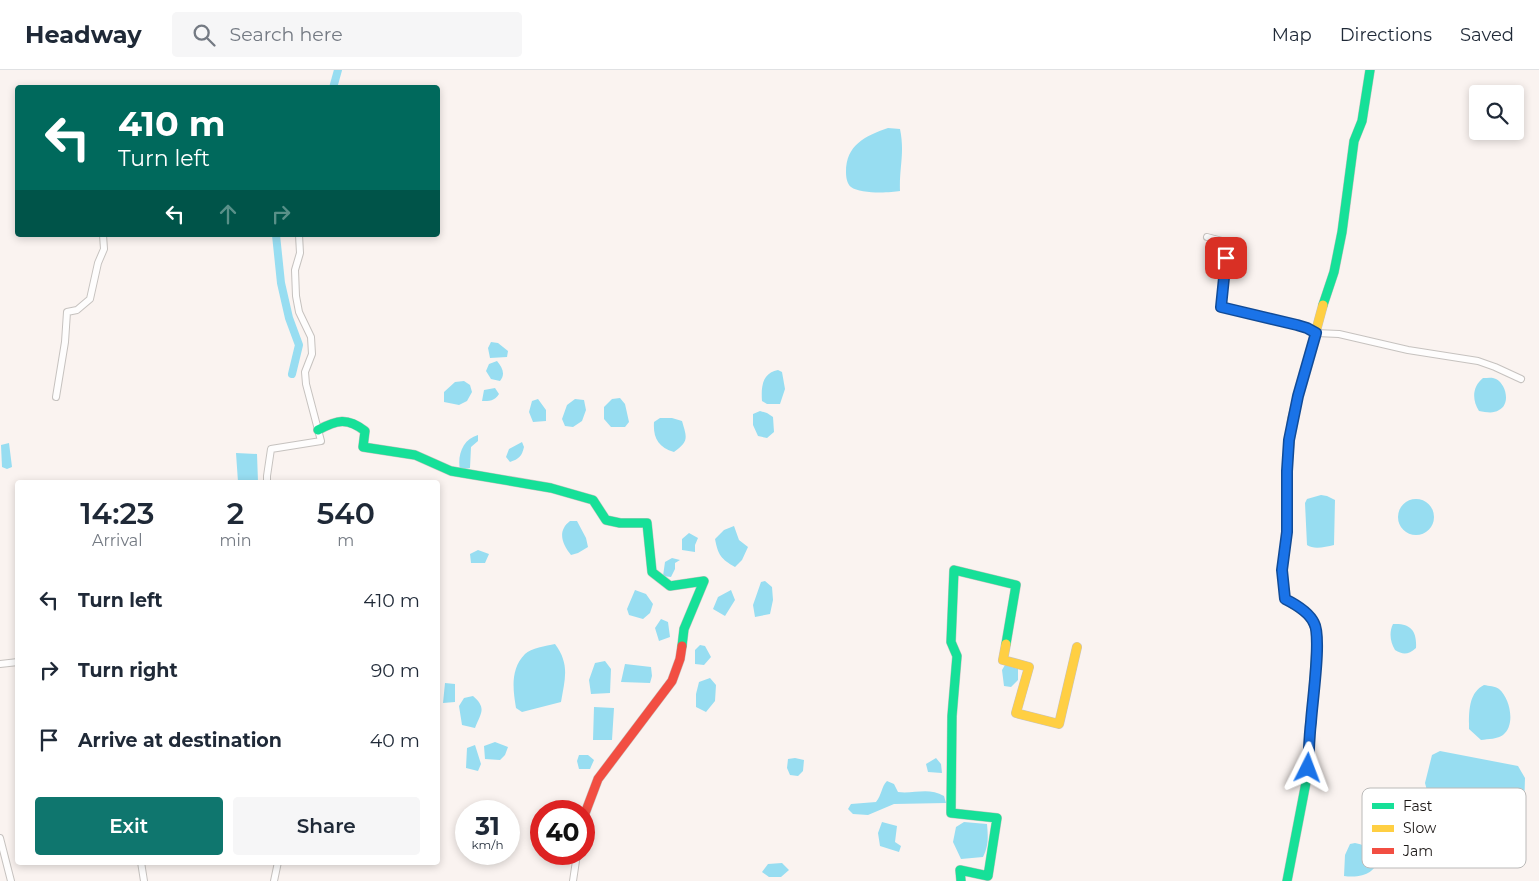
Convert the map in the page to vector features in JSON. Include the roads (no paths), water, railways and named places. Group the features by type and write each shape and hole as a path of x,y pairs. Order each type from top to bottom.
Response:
{"street":[{"path":"1287,881 1308,772 1317,637 1315,623 1305,612 1285,599 1282,570 1287,532 1287,471 1292,419 1327,289 1334,272 1342,232 1354,142 1362,121 1370,70"},
{"path":"56,397 65,342 66,312 77,310 90,299 98,263 104,248 103,237"},
{"path":"268,480 271,449 321,441 306,384 305,372 312,354 311,337 299,312 296,296 295,270 300,253 299,237"},
{"path":"1208,237 1226,242 1221,307 1297,325 1316,333 1339,334 1408,350 1478,361 1495,366 1521,379"},
{"path":"318,430 336,420 356,423 365,430 363,447 415,455 451,471 551,488 593,500 606,520 620,523 647,524 652,572 670,586 704,580 684,629 680,659 672,681 598,779 590,800"},
{"path":"961,881 960,870 988,876 997,818 950,813 952,716 956,656 951,642 954,570 1016,585 1003,660 1029,666 1016,713 1059,724 1077,647"},
{"path":"0,664 15,662"},
{"path":"0,838 11,881"},
{"path":"142,865 144,881"},
{"path":"274,881 277,865"},
{"path":"573,881 575,865"}],"water":[{"path":"888,128 900,129 902,153 900,191 868,192 851,187 846,172 849,155 853,148 872,134"},
{"path":"491,342 498,343 508,351 507,357 490,358 488,348"},
{"path":"497,361 503,371 500,381 491,379 486,371 489,364"},
{"path":"778,370 782,372 785,389 780,404 767,404 762,401 764,381 769,374"},
{"path":"1483,378 1496,379 1505,389 1505,403 1497,411 1479,411 1477,407 1474,398 1475,389"},
{"path":"464,381 470,385 472,392 467,401 459,405 444,402 444,392 455,382"},
{"path":"495,388 499,394 496,398 482,401 484,390"},
{"path":"620,398 625,404 629,422 625,427 611,427 604,419 604,407 612,399"},
{"path":"538,399 546,410 546,421 533,422 529,412 532,401"},
{"path":"575,399 584,400 586,410 582,421 573,427 565,426 562,419 567,405"},
{"path":"760,411 773,417 774,432 767,438 758,436 753,425 753,414"},
{"path":"660,418 672,418 682,421 686,439 674,452 660,445 654,433 654,422"},
{"path":"478,435 478,441 471,447 470,468 460,470 459,459 462,448 468,440"},
{"path":"522,442 524,447 521,455 510,462 506,457 509,449"},
{"path":"9,443 12,467 7,469 2,467 1,445"},
{"path":"236,453 257,454 258,480 238,480"},
{"path":"1321,495 1335,500 1334,545 1320,548 1307,545 1305,503 1307,499"},
{"path":"1416,499 1429,504 1434,517 1429,530 1416,535 1403,530 1398,517 1403,504"},
{"path":"570,521 577,521 586,538 588,547 571,555 562,538 563,529"},
{"path":"734,526 739,540 748,547 742,560 735,567 726,562 721,556 715,539 724,530"},
{"path":"689,533 698,538 695,552 682,550 682,539"},
{"path":"478,550 489,554 485,563 471,563 470,554"},
{"path":"672,558 680,560 675,563 675,569 671,577 663,576 665,562"},
{"path":"765,581 772,587 773,600 770,614 755,617 753,605 761,582"},
{"path":"635,590 646,594 653,604 650,613 643,619 629,615 627,609"},
{"path":"731,590 735,600 725,616 713,609 718,597"},
{"path":"661,619 668,622 670,637 659,641 655,628"},
{"path":"1393,624 1404,625 1412,629 1416,648 1406,654 1395,650 1391,637"},
{"path":"555,644 560,651 565,665 565,679 561,702 522,712 516,708 514,694 517,666 525,654 531,650"},
{"path":"700,645 705,646 711,657 704,665 695,664 695,650"},
{"path":"605,661 611,669 610,693 591,694 589,680 595,663"},
{"path":"625,664 651,667 652,676 650,683 621,682"},
{"path":"1005,665 1018,669 1018,680 1011,687 1004,686 1002,670"},
{"path":"710,678 716,685 715,701 706,712 696,707 696,694 699,682"},
{"path":"445,683 455,684 455,702 443,703"},
{"path":"1484,685 1496,687 1503,693 1509,705 1510,718 1507,731 1503,735 1481,740 1469,729 1469,716 1472,698"},
{"path":"473,696 480,704 482,711 475,728 462,725 459,706 464,698"},
{"path":"594,707 614,708 612,740 593,740"},
{"path":"495,742 508,747 505,755 500,760 485,759 484,746"},
{"path":"475,745 481,764 478,771 466,768 467,748"},
{"path":"1440,751 1518,766 1525,778 1525,788 1426,788 1425,783 1432,755"},
{"path":"579,755 588,755 594,760 590,769 579,769 577,761"},
{"path":"936,758 941,764 942,773 928,772 926,764"},
{"path":"788,759 804,760 803,771 798,776 790,775 787,768"},
{"path":"887,781 894,784 898,792 927,791 938,793 944,796 946,803 894,804 868,815 853,814 848,809 851,804 876,802"},
{"path":"882,822 897,826 895,842 901,846 899,852 880,846 878,833"},
{"path":"964,822 987,824 988,837 983,857 961,859 953,842 956,827"},
{"path":"1355,843 1362,846 1362,868 1374,868 1373,870 1366,874 1344,876 1345,855 1350,844"},
{"path":"782,863 789,870 781,877 769,877 762,872 768,864"}],"waterway":[{"path":"334,85 338,70"},
{"path":"276,237 281,283 289,318 299,345 292,374"}]}
